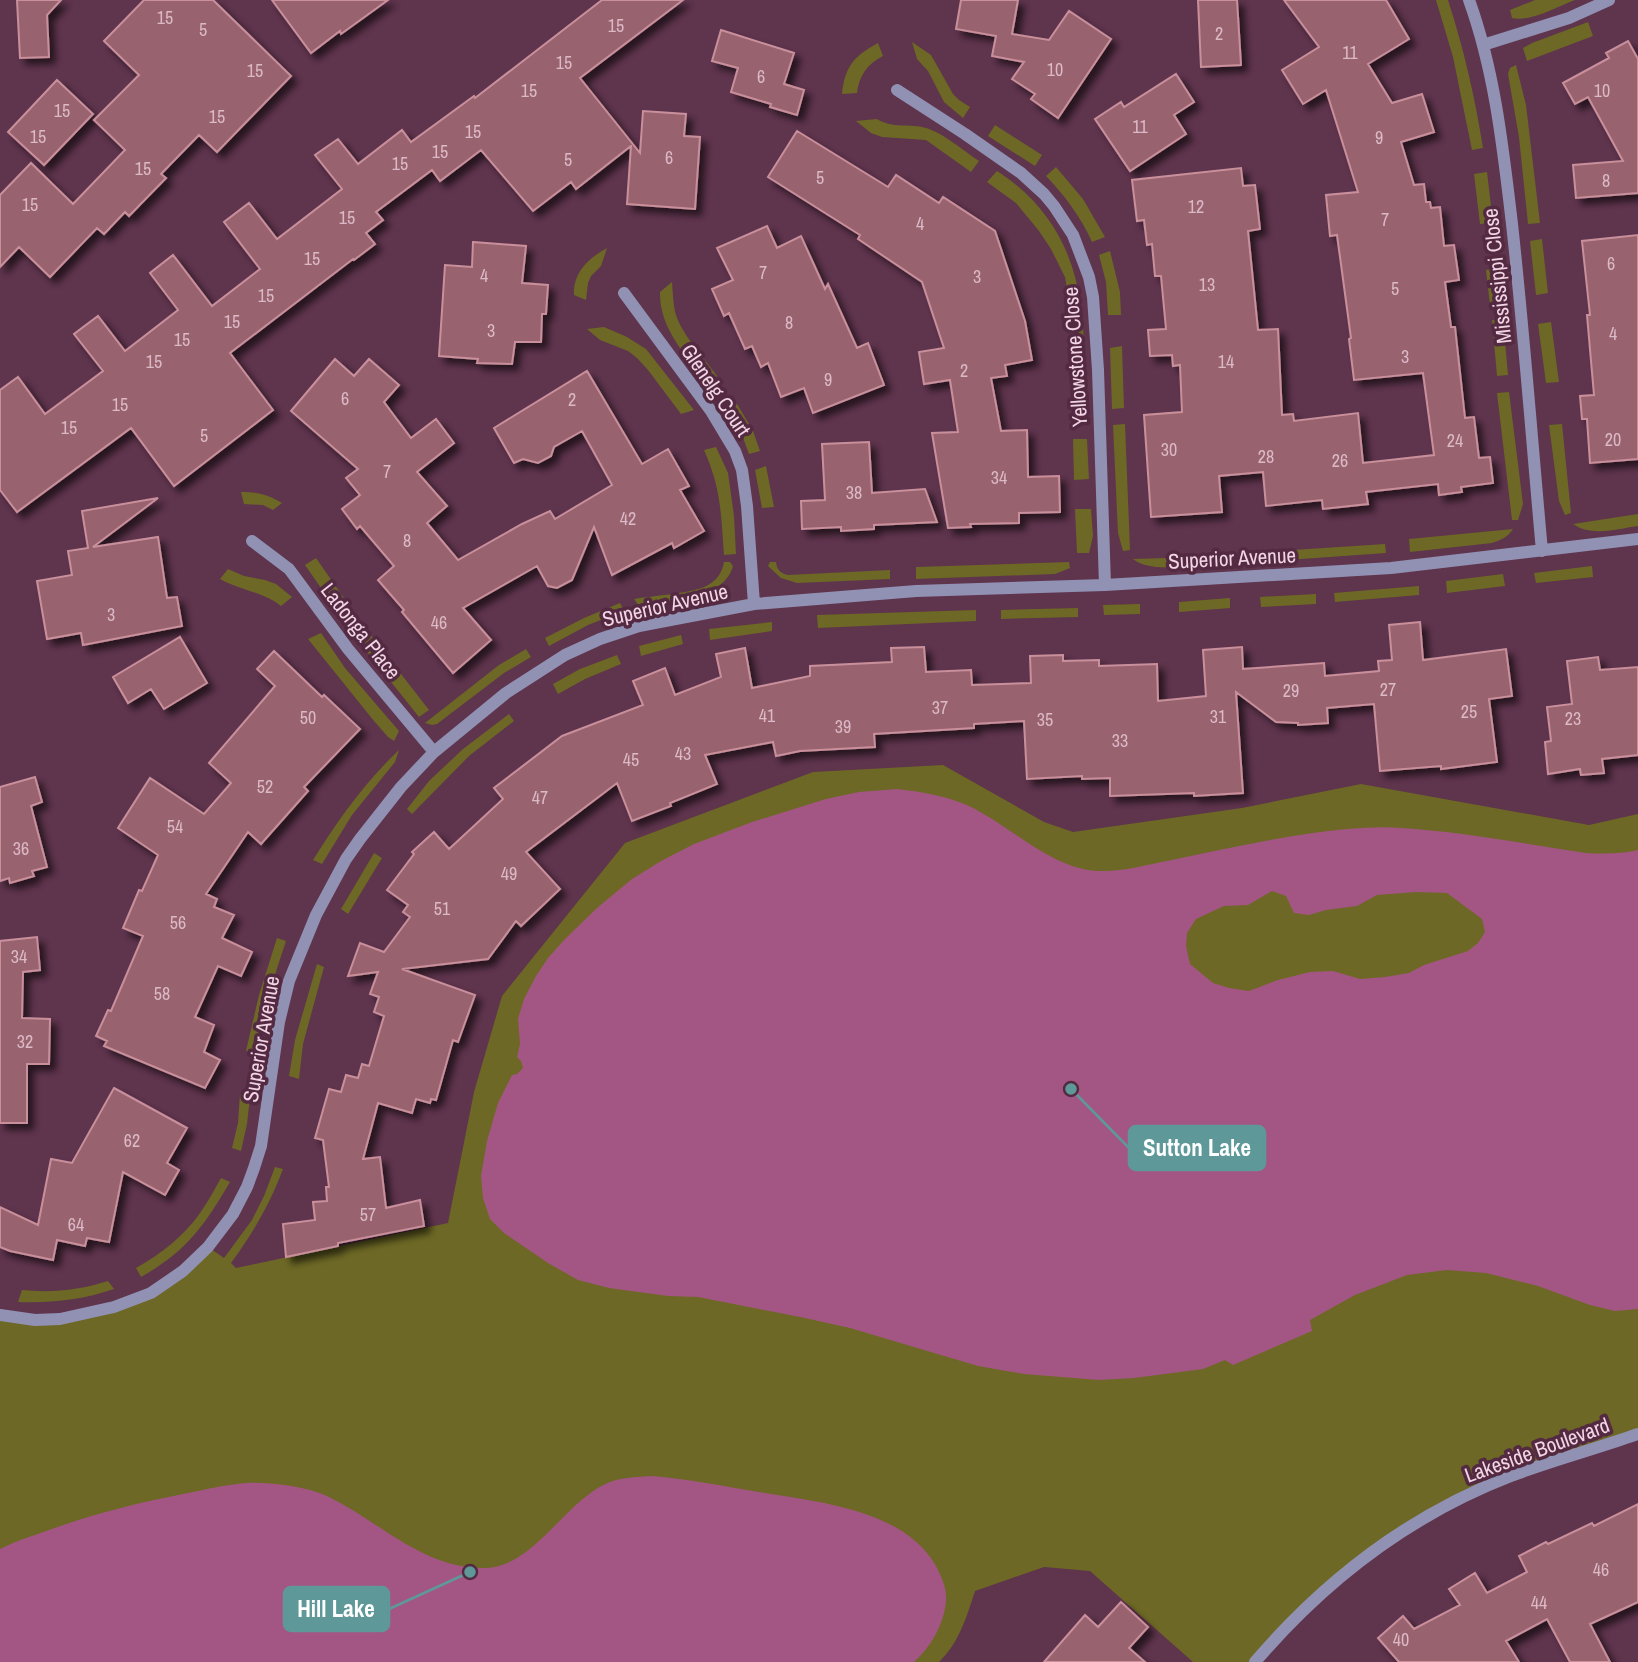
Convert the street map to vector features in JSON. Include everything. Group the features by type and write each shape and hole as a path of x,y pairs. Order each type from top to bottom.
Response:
{"street":[{"name":"Mississippi Close","path":"1469,0 1483,46 1500,130 1542,551"},
{"path":"1483,46 1569,18 1609,0"},
{"name":"Yellowstone Close","path":"897,90 1021,173 1049,200 1073,235 1089,277 1093,297 1105,585"},
{"name":"Glenelg Court","path":"624,293 711,411 735,451 742,470 747,506 754,604"},
{"name":"Superior Avenue","path":"0,1315 48,1320 114,1307 151,1293 183,1271 208,1247 233,1214 254,1168 267,1117 279,1022 289,981 316,915 346,859 401,787 434,752 506,693 565,655 600,639 639,626 754,604 916,591 1105,585 1391,569 1638,539"},
{"name":"Ladonga Place","path":"252,541 289,569 348,649 434,752"},
{"name":"Lakeside Boulevard","path":"1255,1662 1291,1622 1329,1586 1383,1545 1434,1512 1511,1476 1638,1434"}],"shaded area":[{"path":"1436,0 1448,0 1469,74 1483,148 1472,150 1453,57"},
{"path":"1535,0 1575,0 1536,16 1512,18 1510,10"},
{"path":"1588,22 1593,36 1527,61 1523,48"},
{"path":"912,42 931,55 953,94 970,107 963,118 944,102 928,71 917,59"},
{"path":"878,43 883,56 865,71 857,93 842,94 852,63"},
{"path":"1516,65 1526,105 1540,223 1528,224 1519,137 1508,74 1510,68"},
{"path":"877,119 889,124 933,130 979,161 971,172 926,140 882,137 871,133 856,121"},
{"path":"995,125 1042,155 1035,166 988,136"},
{"path":"1056,167 1083,199 1105,237 1092,242 1072,207 1046,176"},
{"path":"997,171 1029,197 1054,227 1070,262 1080,301 1069,301 1065,277 1039,231 1016,203 987,182"},
{"path":"1487,172 1493,223 1480,224 1474,174"},
{"path":"1542,239 1548,293 1536,295 1530,241"},
{"path":"607,248 601,266 588,283 586,300 574,295 576,279 583,267"},
{"path":"1110,251 1120,292 1121,315 1108,315 1106,282 1099,255"},
{"path":"1497,268 1501,304 1490,305 1486,270"},
{"path":"672,282 674,307 679,323 717,376 708,384 683,352 664,318 660,292"},
{"path":"1503,319 1508,375 1497,376 1492,320"},
{"path":"1551,322 1559,382 1546,383 1538,324"},
{"path":"1071,325 1083,325 1086,405 1071,404"},
{"path":"604,327 646,349 694,410 681,414 637,358 628,351 600,340 587,329"},
{"path":"1122,346 1124,408 1112,409 1110,348"},
{"path":"1509,392 1523,504 1518,520 1512,520 1497,393"},
{"path":"737,404 753,431 760,451 749,454 742,435 726,410"},
{"path":"1125,424 1130,550 1123,551 1118,533 1113,425"},
{"path":"1562,424 1571,513 1565,515 1559,501 1549,425"},
{"path":"1073,439 1087,439 1089,479 1074,480"},
{"path":"716,447 728,473 736,554 724,555 717,489 704,450"},
{"path":"766,466 774,507 762,508 755,470"},
{"path":"241,492 263,494 282,503 273,510 263,505 244,504"},
{"path":"1075,509 1091,509 1093,536 1089,553 1077,553"},
{"path":"1638,514 1638,526 1613,530 1588,530 1573,524"},
{"path":"1513,529 1504,538 1492,543 1410,552 1409,539"},
{"path":"1385,544 1386,553 1246,563 1245,553"},
{"path":"1201,557 1201,565 1166,567 1148,566 1133,559"},
{"path":"316,558 355,614 344,621 305,565"},
{"path":"724,562 730,562 733,566 728,577 707,592 694,597 639,606 634,599 702,588 716,578"},
{"path":"770,562 776,562 779,571 788,575 890,570 890,579 797,583 781,578 768,566"},
{"path":"1069,562 1070,568 1055,574 916,579 916,567"},
{"path":"1592,566 1593,577 1536,583 1534,573"},
{"path":"228,569 276,584 292,597 281,606 267,597 227,583 220,579"},
{"path":"1503,574 1505,586 1447,593 1446,581"},
{"path":"1419,586 1419,595 1335,602 1334,593"},
{"path":"1316,594 1316,604 1261,607 1260,597"},
{"path":"1230,598 1230,608 1179,612 1179,602"},
{"path":"620,603 624,611 588,625 549,646 545,638"},
{"path":"1140,604 1140,614 1104,615 1103,605"},
{"path":"1078,608 1078,617 1001,619 1001,610"},
{"path":"976,610 976,621 818,628 817,615"},
{"path":"772,622 772,631 710,640 709,629"},
{"path":"363,625 429,710 419,717 352,633"},
{"path":"321,633 345,668 399,731 394,741 374,721 308,639"},
{"path":"681,635 683,644 641,656 639,646"},
{"path":"526,649 531,657 504,673 437,724 425,723 499,665"},
{"path":"617,655 621,664 558,694 553,684 580,669"},
{"path":"509,714 514,721 469,756 412,814 407,809 429,781 463,749"},
{"path":"399,750 395,762 352,815 322,864 313,860 353,802"},
{"path":"943,765 1044,822 1073,832 1242,808 1361,784 1589,825 1638,814 1638,1434 1463,1497 1356,1564 1255,1662 1193,1662 1090,1571 1044,1567 975,1591 957,1638 939,1662 0,1662 0,1315 35,1320 151,1293 208,1247 224,1258 252,1220 275,1167 283,1169 260,1218 231,1263 236,1268 448,1223 474,1092 502,996 625,843 813,772"},
{"path":"897,789 955,800 988,816 1034,847 1066,864 1099,871 1133,868 1295,836 1369,828 1448,832 1586,853 1638,850 1638,1309 1615,1311 1538,1286 1486,1273 1447,1270 1407,1275 1355,1295 1310,1320 1312,1331 1233,1365 1225,1360 1203,1369 1099,1380 1024,1374 978,1366 850,1328 805,1318 698,1297 609,1288 578,1280 504,1233 490,1219 483,1198 481,1176 498,1103 512,1075 523,1068 517,1057 520,1044 518,1019 524,999 548,958 597,908 632,879 661,861 694,844 752,822 826,799 859,792","holes":["1272,891 1286,896 1294,913 1309,915 1357,906 1377,895 1447,893 1482,919 1485,932 1478,943 1468,951 1424,965 1409,973 1385,977 1360,979 1333,971 1310,972 1249,991 1213,983 1190,964 1186,946 1187,933 1196,919 1224,906 1248,905"]},
{"path":"374,853 382,858 348,914 341,909"},
{"path":"277,938 286,941 267,999 255,1054 246,1051 259,995"},
{"path":"317,964 324,967 303,1044 299,1079 289,1076 295,1040"},
{"path":"240,1094 250,1097 241,1151 232,1148 238,1123"},
{"path":"221,1178 230,1182 203,1225 183,1247 141,1277 136,1268 163,1251 187,1229 203,1209"},
{"path":"108,1281 114,1289 90,1296 18,1302 22,1290 66,1290"},
{"path":"652,1476 832,1505 881,1520 903,1532 922,1547 944,1583 945,1610 936,1634 914,1662 0,1662 0,1549 99,1514 229,1485 255,1483 288,1486 329,1497 423,1553 464,1567 486,1568 503,1565 520,1556 594,1490 615,1480"}],"building":[{"path":"17,0 61,0 47,15 49,57 20,58"},
{"path":"144,0 213,0 291,76 217,152 199,135 161,174 166,178 129,216 125,212 104,234 97,228 50,277 19,247 0,267 0,195 31,163 73,204 125,150 94,120 139,75 104,41"},
{"path":"272,0 388,0 311,53"},
{"path":"602,0 683,0 580,78 640,153 643,111 686,114 684,136 700,137 695,209 627,204 631,146 576,189 571,182 533,211 481,150 440,181 432,170 376,212 383,220 366,233 375,244 230,353 273,410 174,486 131,428 17,512 0,490 0,390 18,377 45,414 103,371 74,334 98,316 125,351 178,310 150,273 173,255 212,306 260,269 224,222 249,203 277,239 342,189 315,155 338,139 358,164 402,130 411,142 474,96 475,98"},
{"path":"961,0 1018,0 1012,34 1049,40 1069,11 1111,39 1058,118 1031,99 1035,94 1012,79 1024,62 992,56 996,36 956,29"},
{"path":"1198,0 1237,0 1241,65 1201,67"},
{"path":"1284,0 1386,0 1409,39 1368,64 1392,103 1422,94 1434,132 1401,142 1414,185 1424,184 1426,202 1430,202 1431,208 1440,207 1444,246 1454,245 1459,280 1445,282 1451,327 1455,327 1465,418 1474,417 1479,458 1490,457 1493,483 1461,487 1462,492 1439,495 1438,484 1366,492 1368,504 1323,509 1322,500 1266,506 1263,472 1219,476 1222,512 1151,517 1144,415 1182,412 1180,365 1173,366 1172,355 1150,356 1148,330 1166,329 1161,276 1155,276 1152,244 1147,245 1144,220 1137,221 1132,180 1241,168 1243,186 1255,185 1260,229 1248,231 1258,330 1278,329 1282,415 1293,414 1294,421 1358,413 1363,463 1434,455 1423,373 1354,380 1337,235 1330,236 1326,195 1358,192 1326,90 1303,104 1282,70 1319,47"},
{"path":"721,30 794,53 784,84 804,90 797,115 731,92 738,68 712,61"},
{"path":"1628,41 1638,59 1638,193 1576,198 1573,165 1623,161 1588,97 1575,104 1563,83 1609,58 1606,53"},
{"path":"1176,74 1194,102 1174,115 1186,134 1130,171 1095,119 1121,102 1124,107"},
{"path":"57,80 93,114 44,165 8,132"},
{"path":"797,131 888,187 896,175 939,203 943,197 995,231 1025,321 1032,360 1005,365 1007,376 991,378 1001,431 1027,430 1028,477 1059,476 1060,512 1019,513 1019,523 970,524 971,527 948,528 932,433 958,432 950,380 924,384 919,352 944,348 922,282 858,239 860,235 768,177"},
{"path":"767,226 777,248 801,236 825,289 828,284 857,348 868,343 884,385 813,413 804,388 781,397 768,363 761,367 752,346 745,349 729,313 724,316 712,289 733,280 717,248"},
{"path":"1638,235 1638,459 1590,463 1587,419 1582,419 1580,396 1594,395 1587,315 1590,315 1582,241"},
{"path":"473,242 526,246 522,283 548,285 546,314 542,314 541,342 515,342 512,364 477,363 478,359 439,356 445,265 472,267"},
{"path":"335,359 354,376 369,359 399,385 384,402 411,438 436,419 454,443 417,472 447,506 427,523 458,560 550,511 555,519 612,485 582,431 554,447 551,456 538,463 523,459 514,463 494,428 587,371 642,464 668,449 689,486 680,490 704,531 674,548 672,543 612,575 594,527 572,580 557,588 548,586 537,566 463,608 491,640 453,673 378,580 394,566 360,526 357,529 342,509 360,495 346,478 358,469 291,411"},
{"path":"869,442 872,493 925,489 937,522 874,525 874,529 841,531 841,527 802,529 801,501 825,500 822,444"},
{"path":"158,498 93,547 158,537 167,598 177,597 182,626 83,645 81,633 47,639 37,581 72,575 68,551 88,548 82,511"},
{"path":"1420,622 1423,660 1506,649 1512,696 1489,699 1497,762 1441,769 1441,766 1380,771 1374,704 1327,708 1328,723 1298,725 1276,722 1236,692 1243,793 1110,796 1110,778 1082,779 1082,776 1027,779 1024,721 974,724 974,728 874,734 875,747 800,751 776,756 773,742 705,755 717,784 632,821 617,783 526,852 560,889 521,926 516,921 488,959 402,969 475,995 458,1042 453,1040 436,1100 431,1099 430,1103 416,1099 412,1113 378,1103 363,1159 380,1157 386,1208 420,1200 424,1226 338,1243 338,1246 286,1257 283,1224 315,1220 313,1202 327,1201 326,1187 329,1187 323,1140 315,1138 329,1089 341,1092 346,1075 358,1078 362,1064 369,1066 384,1016 374,1012 379,997 370,994 378,972 348,976 360,943 384,952 410,917 403,912 408,905 387,890 414,854 412,852 434,832 449,849 503,799 494,788 562,736 643,705 633,681 665,668 675,695 721,677 716,654 745,648 752,688 810,676 810,666 892,662 891,648 924,647 926,672 971,670 972,685 1031,683 1030,656 1063,655 1063,661 1099,660 1099,666 1157,664 1158,701 1206,696 1203,650 1242,647 1243,669 1324,663 1325,676 1379,671 1378,661 1392,660 1389,625"},
{"path":"180,637 207,683 164,709 151,689 128,703 113,677"},
{"path":"274,651 360,729 304,787 308,791 261,844 248,832 206,894 217,899 214,907 234,915 222,938 252,952 241,976 218,966 195,1017 214,1025 204,1052 220,1060 205,1088 104,1046 107,1041 96,1036 108,1010 111,1011 143,936 123,928 158,855 118,828 150,778 204,814 231,783 209,763 275,686 257,669"},
{"path":"1598,657 1600,670 1638,667 1638,755 1602,759 1604,773 1581,775 1580,769 1548,774 1545,742 1551,741 1547,707 1572,704 1567,661"},
{"path":"35,777 42,802 31,806 47,867 32,871 34,876 10,883 9,878 0,881 0,787"},
{"path":"37,937 40,970 23,972 22,1018 50,1019 49,1064 27,1064 27,1123 0,1123 0,941"},
{"path":"114,1088 187,1128 167,1163 179,1170 165,1195 123,1172 109,1242 87,1238 85,1246 57,1240 53,1260 0,1247 0,1207 38,1225 51,1159 72,1163"},
{"path":"1638,1504 1638,1602 1590,1624 1610,1662 1570,1662 1547,1619 1506,1641 1519,1662 1399,1662 1378,1638 1403,1616 1414,1629 1460,1605 1449,1589 1475,1573 1487,1593 1527,1572 1519,1556 1592,1523 1594,1526"},
{"path":"1121,1602 1148,1627 1129,1648 1145,1662 1044,1662 1085,1615 1098,1627"}],"place":[{"name":"Sutton Lake","path":"1071,1089"},
{"name":"Hill Lake","path":"470,1572"}]}
